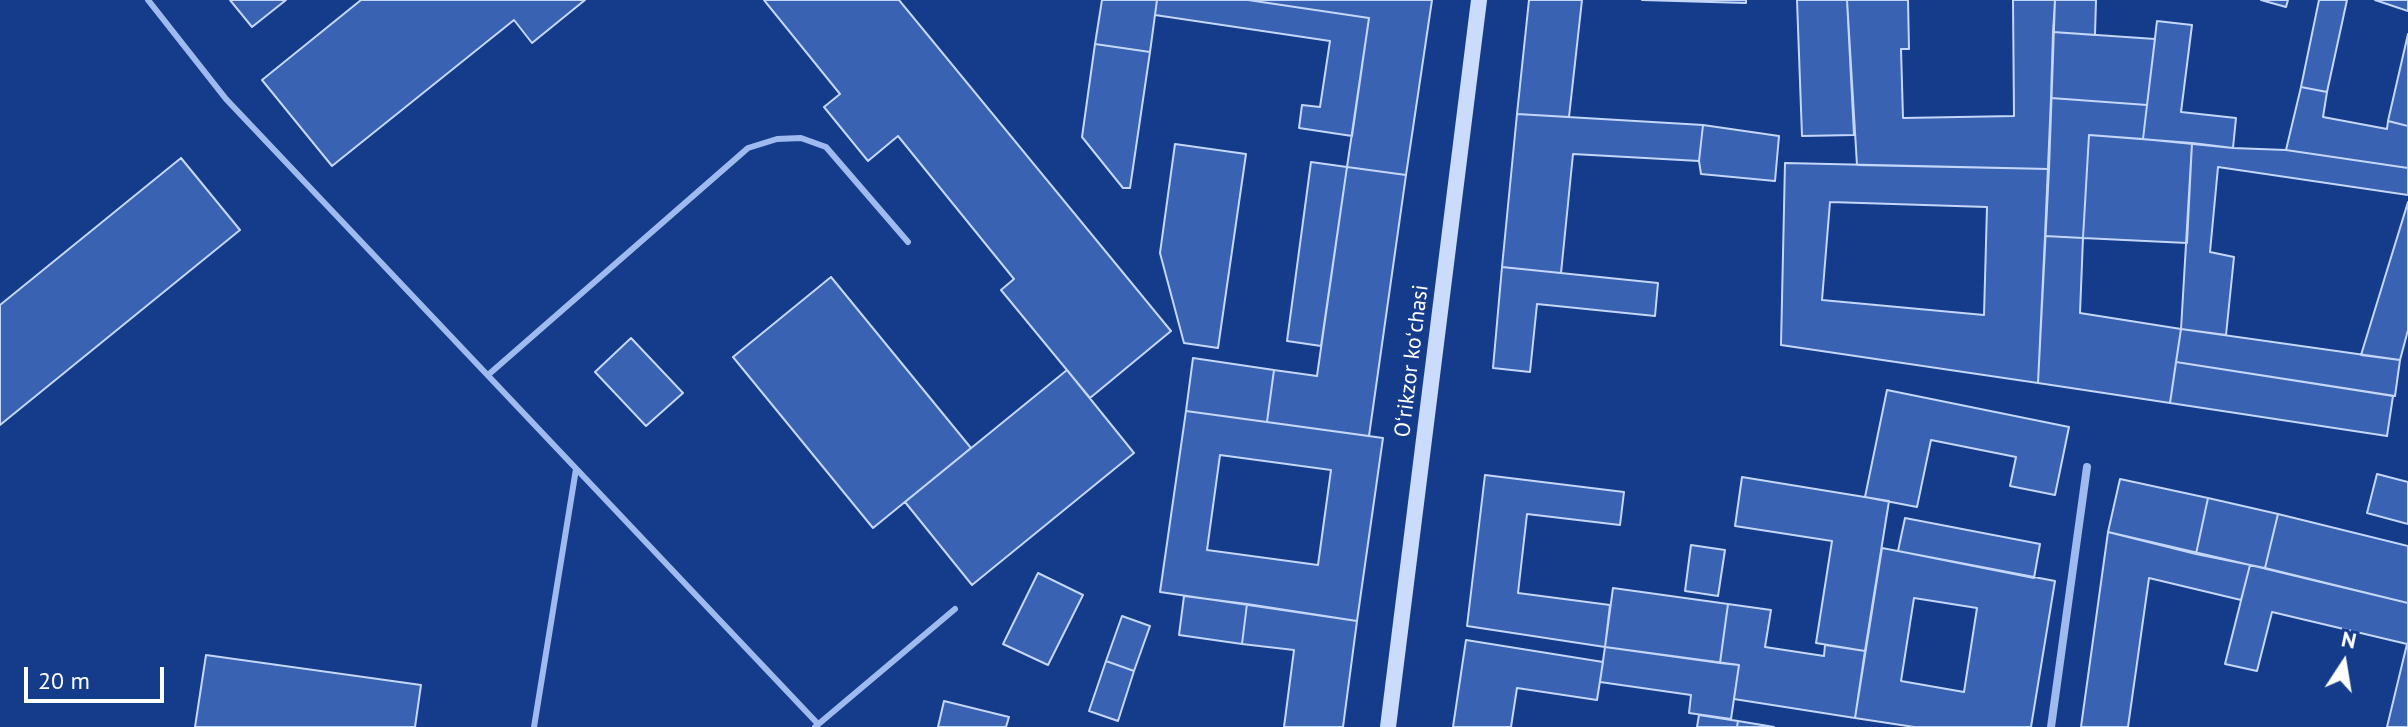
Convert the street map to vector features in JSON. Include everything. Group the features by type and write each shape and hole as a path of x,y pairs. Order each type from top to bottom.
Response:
{"main road":[{"name":"Oʻrikzor koʻchasi","path":"1388,727 1479,0"}],"street":[{"path":"2051,727 2087,467"}],"lane":[{"path":"148,0 226,99 817,726 955,609"},
{"path":"488,375 748,148 777,139 801,138 826,147 908,242"},
{"path":"534,727 576,469"}],"building":[{"path":"230,0 286,0 252,27"},
{"path":"361,0 585,0 532,43 514,20 332,166 262,80"},
{"path":"764,0 899,0 1171,331 1090,398 1001,290 1014,279 898,136 868,161 824,107 840,94"},
{"path":"1102,0 1157,0 1150,52 1095,44"},
{"path":"1157,0 1248,0 1369,18 1352,136 1299,128 1302,105 1320,107 1330,41 1155,15"},
{"path":"1248,0 1432,0 1406,175 1347,167 1369,18"},
{"path":"1529,0 1582,0 1569,117 1517,114"},
{"path":"1642,0 1746,0 1746,3"},
{"path":"1797,0 1847,0 1854,135 1802,136"},
{"path":"1847,0 1908,0 1909,49 1901,49 1903,118 2014,116 2013,0 2055,0 2049,169 1857,165"},
{"path":"2055,0 2096,0 2095,35 2053,32"},
{"path":"2261,0 2288,0 2286,7"},
{"path":"2319,0 2347,0 2327,92 2301,87"},
{"path":"2375,0 2408,0 2408,11"},
{"path":"2157,21 2192,25 2181,112 2236,118 2233,148 2143,139"},
{"path":"2053,32 2155,39 2147,105 2051,98"},
{"path":"2408,34 2408,126 2388,121"},
{"path":"1095,44 1150,52 1130,188 1123,188 1082,137"},
{"path":"2301,87 2327,92 2323,117 2387,129 2388,121 2408,126 2408,168 2286,150"},
{"path":"2051,98 2147,105 2143,139 2089,135 2083,238 2045,236"},
{"path":"1517,114 1703,125 1699,161 1573,154 1561,273 1502,267"},
{"path":"1703,125 1779,136 1775,181 1701,174 1699,161"},
{"path":"2089,135 2192,143 2187,243 2083,238"},
{"path":"2192,143 2286,150 2408,168 2408,195 2218,167 2210,252 2234,257 2226,335 2181,329"},
{"path":"1175,144 1246,154 1218,348 1184,343 1160,253"},
{"path":"181,158 240,230 0,425 0,305"},
{"path":"1311,162 1347,167 1321,346 1287,341"},
{"path":"1785,163 2049,169 2038,383 1781,345","holes":["1830,202 1987,207 1984,315 1822,300"]},
{"path":"1347,167 1406,175 1369,436 1267,422 1274,370 1317,376"},
{"path":"2408,202 2408,330 2400,360 2361,355"},
{"path":"2045,236 2083,238 2080,313 2181,329 2170,403 2038,383"},
{"path":"1502,267 1658,283 1655,316 1537,304 1530,372 1493,368"},
{"path":"831,277 971,448 873,528 733,357"},
{"path":"2181,329 2400,360 2395,396 2176,362"},
{"path":"631,338 683,393 646,426 595,372"},
{"path":"1193,358 1274,370 1267,422 1186,411"},
{"path":"2176,362 2393,396 2387,436 2170,403"},
{"path":"1067,370 1134,453 972,585 905,502"},
{"path":"1887,390 2069,427 2055,495 2010,486 2016,457 1931,440 1917,507 1865,497"},
{"path":"1186,411 1383,438 1357,621 1160,592","holes":["1220,455 1331,470 1318,565 1207,550"]},
{"path":"2377,474 2408,482 2408,524 2367,513"},
{"path":"1485,475 1624,492 1620,525 1527,514 1518,593 1610,605 1605,647 1467,626"},
{"path":"1742,477 1889,501 1865,651 1816,643 1832,541 1735,526"},
{"path":"2120,479 2208,498 2196,554 2108,532"},
{"path":"2208,498 2278,514 2265,568 2196,554"},
{"path":"2278,514 2408,546 2408,603 2265,568"},
{"path":"1905,518 2040,544 2034,578 1898,551"},
{"path":"2108,532 2250,565 2241,600 2149,578 2128,727 2081,727"},
{"path":"1691,545 1725,550 1718,596 1685,591"},
{"path":"1882,548 2055,581 2031,727 1914,727 1855,718","holes":["1914,598 1977,608 1964,692 1901,681"]},
{"path":"2250,565 2408,603 2408,727 2387,727 2407,644 2272,612 2257,671 2225,664"},
{"path":"1038,573 1083,595 1048,665 1003,644"},
{"path":"1613,588 1728,604 1720,663 1605,647"},
{"path":"1184,596 1247,604 1242,644 1179,635"},
{"path":"1247,604 1357,621 1343,727 1284,727 1294,650 1242,644"},
{"path":"1728,604 1771,610 1765,647 1824,656 1825,645 1865,651 1855,718 1734,699 1739,665 1720,663"},
{"path":"1122,616 1150,626 1134,671 1106,661"},
{"path":"1466,640 1603,662 1597,700 1517,688 1511,727 1453,727"},
{"path":"1605,647 1739,665 1731,719 1689,713 1691,695 1600,682"},
{"path":"206,655 421,685 415,727 195,727"},
{"path":"1106,661 1134,671 1118,721 1089,711"},
{"path":"944,701 1009,717 1006,727 938,727"},
{"path":"1699,715 1738,721 1737,727 1697,727"},
{"path":"1738,721 1774,727 1737,727"}]}
